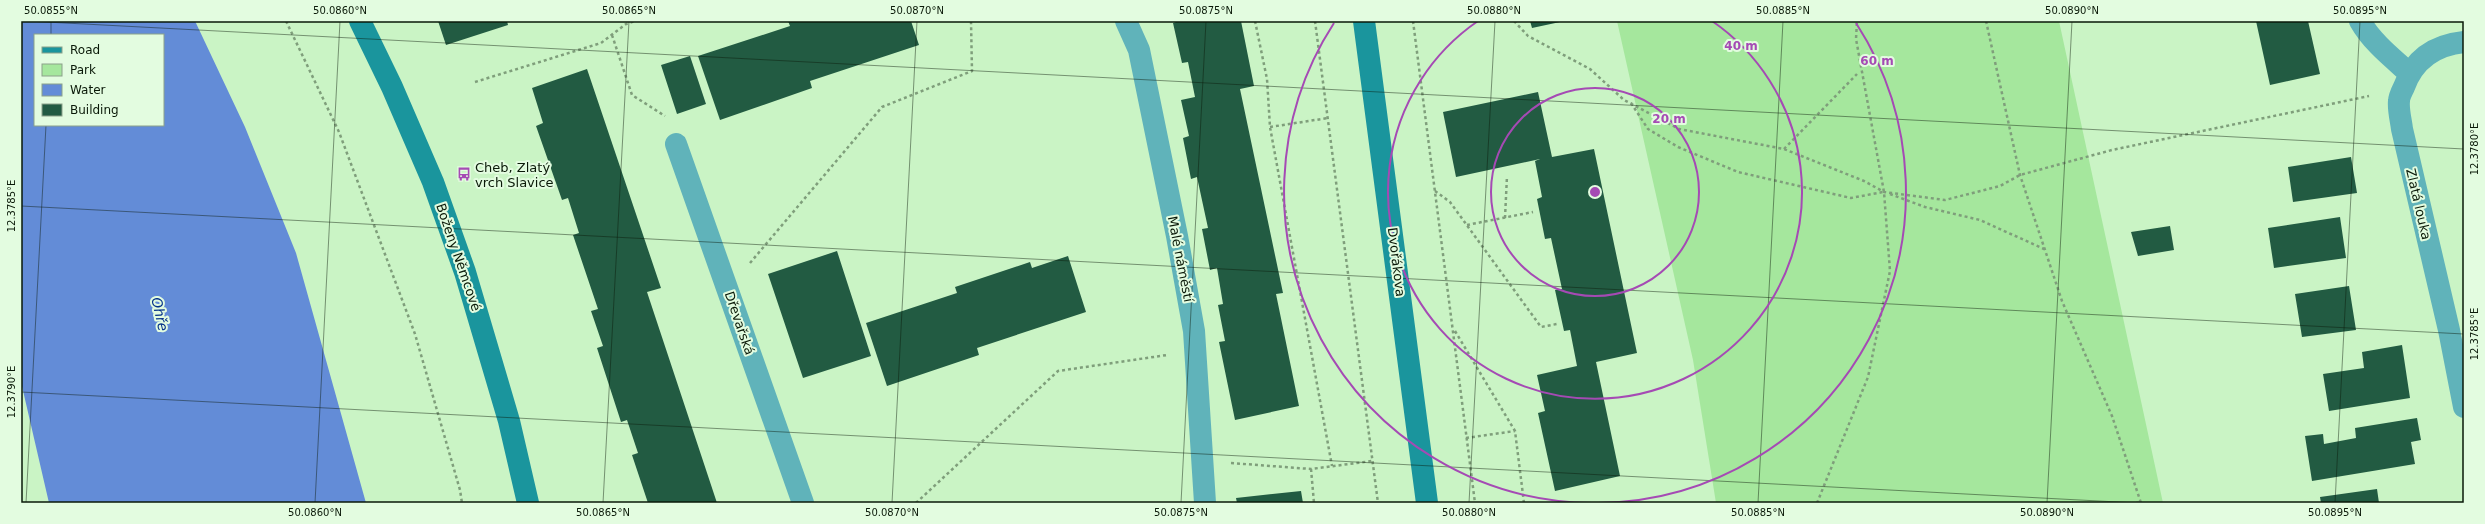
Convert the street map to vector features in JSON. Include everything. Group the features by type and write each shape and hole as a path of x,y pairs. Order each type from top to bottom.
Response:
{"street":[{"name":"Boženy Němcové","path":"360,21 392,87 433,182 465,272 510,421 528,503"},
{"name":"Malé náměstí","path":"1126,21 1140,58 1177,236 1194,331 1205,503"},
{"name":"Dvořákova","path":"1364,21 1427,503"},
{"path":"2360,21 2366,31 2385,53 2409,73 2417,62 2433,50 2453,43 2464,42"},
{"name":"Zlatá louka","path":"2409,73 2399,101 2402,129 2449,330 2464,406"},
{"name":"Dřevařská","path":"676,144 803,503"}],"path":[{"path":"286,21 339,132 415,334 460,490 462,503"},
{"path":"475,82 601,43 626,24 634,21"},
{"path":"748,265 882,107 972,71 971,21"},
{"path":"1255,21 1268,79 1270,127 1332,466"},
{"path":"1315,21 1378,503"},
{"path":"1413,21 1475,503"},
{"path":"1514,21 1528,36 1590,70 1631,103 1679,129 1784,150 1864,181 1884,192 1925,207 1980,220 2045,250"},
{"path":"1817,503 1868,377 1890,270 1884,192 1856,39 1857,21"},
{"path":"1986,21 2020,175 2062,301 2112,416 2141,502 2136,503"},
{"path":"612,35 632,95 665,116 676,144"},
{"path":"1784,150 1857,74"},
{"path":"1631,103 1648,129 1678,146 1738,172 1851,198 1884,192 1945,200 2000,186 2020,175 2112,150 2373,96 2399,101"},
{"path":"1270,127 1328,118"},
{"path":"1505,218 1507,176"},
{"path":"1435,191 1450,202 1541,327 1556,324"},
{"path":"1467,225 1533,212"},
{"path":"1455,331 1515,431 1524,503"},
{"path":"916,503 1058,371 1196,352"},
{"path":"1466,438 1515,431"},
{"path":"1202,460 1311,469 1372,461"},
{"path":"1311,469 1314,503"}],"green space":[{"path":"1617,21 2059,21 2163,503 1716,503 1693,360"}],"water":[{"name":"Ohře","path":"21,21 195,21 245,127 296,253 366,503 49,503 21,382"}],"building":[{"path":"438,21 507,21 508,25 446,45"},
{"path":"788,21 911,21 919,45 810,81 812,88 720,120 698,56 790,26"},
{"path":"1179,21 1241,21 1254,86 1240,89 1283,293 1276,294 1299,406 1235,420 1219,342 1225,341 1218,305 1223,304 1217,268 1210,270 1202,229 1208,228 1197,177 1191,179 1183,138 1189,136 1181,100 1195,97 1188,62 1182,63 1173,23"},
{"path":"1530,21 1560,21 1560,22 1532,28"},
{"path":"2256,21 2308,21 2320,74 2270,85"},
{"path":"690,56 706,104 677,114 661,65"},
{"path":"587,69 661,288 647,292 717,503 648,503 632,455 638,453 627,420 621,422 597,348 603,346 591,311 598,309 573,235 579,233 568,198 562,200 536,126 543,123 532,88"},
{"path":"1538,92 1552,157 1594,149 1637,353 1596,362 1620,476 1555,491 1538,413 1545,411 1537,375 1577,366 1570,330 1564,331 1555,290 1562,289 1551,238 1545,239 1537,199 1542,197 1535,161 1540,159 1456,177 1443,112"},
{"path":"2351,157 2357,193 2293,202 2288,167"},
{"path":"2340,217 2346,258 2274,268 2268,228"},
{"path":"2170,226 2174,250 2138,256 2131,232"},
{"path":"837,251 871,356 803,378 768,274"},
{"path":"1068,256 1086,312 977,348 979,355 887,386 866,323 957,293 955,287 1030,262 1032,268"},
{"path":"2349,286 2356,330 2302,337 2295,294"},
{"path":"2402,345 2410,398 2329,411 2323,374 2364,368 2362,352"},
{"path":"2417,418 2421,440 2411,442 2415,464 2312,481 2305,436 2323,434 2324,444 2356,438 2355,428"},
{"path":"2377,489 2379,503 2321,503 2320,497"},
{"path":"1301,491 1303,503 1237,503 1236,498"}],"place":[{"name":"Cheb, Zlatý vrch Slavice","path":"464,174"}]}
